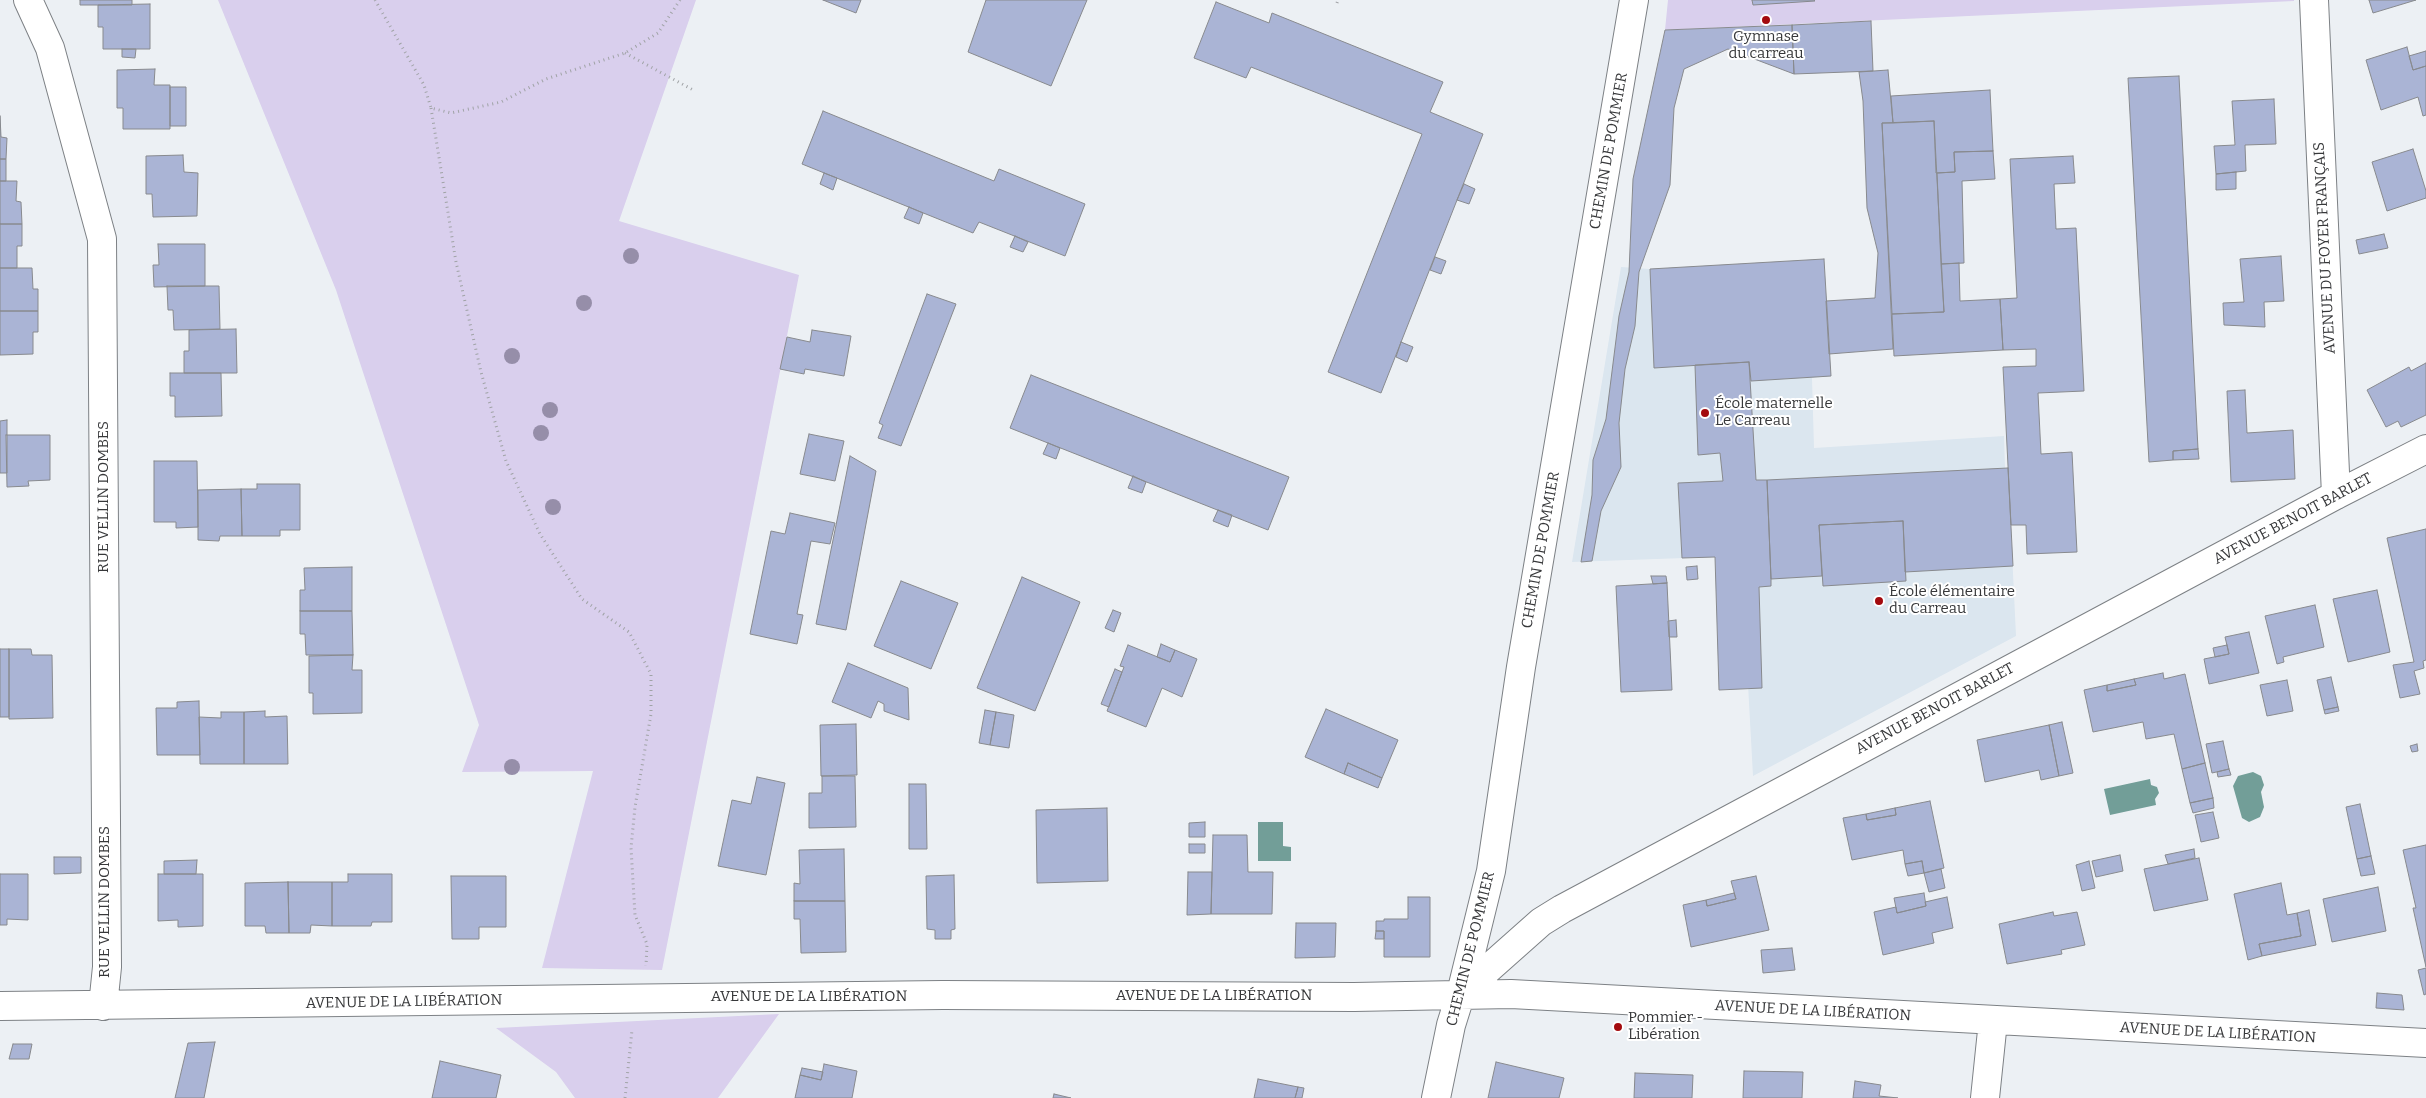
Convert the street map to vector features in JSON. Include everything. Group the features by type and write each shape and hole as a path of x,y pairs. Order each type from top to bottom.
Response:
{"street":[{"name":"RUE VELLIN DOMBES","path":"28,0 50,48 102,239 107,968 103,1006"},
{"name":"CHEMIN DE POMMIER","path":"1436,1098 1451,1025 1461,993 1491,871 1521,666 1634,0"},
{"name":"AVENUE DU FOYER FRANÇAIS","path":"2314,0 2336,495"},
{"name":"AVENUE BENOIT BARLET","path":"1461,993 1541,922 1562,909 2336,495 2426,450"},
{"name":"AVENUE DE LA LIBÉRATION","path":"0,1006 943,995 1354,997 1461,993 1537,995 2426,1043"},
{"path":"1985,1098 1993,1021"}],"path":[{"path":"375,0 424,85 431,108 456,262 481,372 506,461 540,534 582,599 630,632 651,674 651,714 635,807 631,848 635,915 648,952 648,961 636,998 625,1098"},
{"path":"431,108 451,113 501,102 546,79 625,54 658,33 680,0"},
{"path":"625,54 694,92"}],"shaded area":[{"path":"218,0 696,0 619,221 799,275 662,970 542,968 593,771 462,772 479,725 336,290"},
{"name":"Gymnase du carreau","path":"1668,0 2294,0 2294,1 1665,30"},
{"path":"1824,259 1831,376 1812,378 1814,448 2004,436 2005,468 2008,468 2016,636 1753,776 1741,556 1572,562 1621,267 1650,269"},
{"path":"2253,772 2261,776 2264,785 2261,792 2264,807 2260,817 2249,822 2242,818 2233,786 2238,776"},
{"path":"2150,779 2151,785 2157,787 2159,793 2155,799 2156,805 2110,815 2104,789"},
{"path":"1258,822 1283,822 1283,846 1291,847 1291,861 1258,861"},
{"path":"779,1014 718,1098 575,1098 556,1072 496,1028"}],"building":[{"path":"80,0 132,0 132,5 80,5"},
{"path":"823,0 861,0 856,13"},
{"path":"986,0 1087,0 1051,86 968,52"},
{"path":"1752,0 1814,0 1815,1 1753,5"},
{"path":"2369,0 2416,0 2373,13"},
{"path":"1216,2 1269,23 1272,13 1443,82 1430,112 1483,134 1381,393 1328,372 1422,134 1251,67 1246,78 1194,58"},
{"path":"150,4 150,49 103,49 103,27 98,27 98,5"},
{"path":"1871,21 1873,71 1794,74 1792,25"},
{"path":"1792,25 1794,74 1728,49 1684,69 1674,108 1670,185 1639,272 1635,326 1625,369 1619,423 1621,467 1601,511 1592,561 1581,562 1592,495 1593,460 1606,419 1619,316 1629,272 1633,179 1665,30"},
{"path":"2407,47 2413,70 2426,66 2426,115 2423,116 2418,97 2381,110 2366,60"},
{"path":"122,49 136,49 135,58 122,57"},
{"path":"2426,51 2426,66 2413,70 2409,56"},
{"path":"155,69 154,85 170,85 170,129 123,129 123,108 117,108 117,70"},
{"path":"1888,70 1893,123 1882,123 1893,349 1829,354 1826,301 1875,298 1878,253 1867,208 1863,101 1859,72"},
{"path":"2179,76 2198,449 2173,451 2173,460 2149,462 2128,78"},
{"path":"170,87 186,87 186,126 170,126"},
{"path":"1990,90 1993,151 1954,152 1955,172 1936,173 1934,121 1893,123 1891,96"},
{"path":"2274,99 2276,144 2245,145 2246,171 2216,174 2214,146 2235,145 2232,101"},
{"path":"823,111 994,181 999,169 1085,204 1065,256 979,222 973,233 802,164"},
{"path":"0,116 1,137 7,138 6,159 0,159"},
{"path":"1934,121 1944,312 1892,314 1882,123"},
{"path":"2413,149 2426,191 2426,198 2387,211 2372,162"},
{"path":"1993,151 1995,179 1962,181 1964,263 1941,264 1937,173 1955,172 1954,152"},
{"path":"183,155 184,172 198,173 197,216 153,217 152,194 146,194 146,156"},
{"path":"2073,156 2075,183 2054,184 2056,229 2076,228 2084,391 2038,393 2041,454 2072,452 2077,552 2027,554 2026,525 2011,525 2003,367 2036,366 2036,349 2003,350 2000,299 2017,298 2010,159"},
{"path":"0,159 6,159 6,181 0,181"},
{"path":"2236,172 2236,189 2216,190 2216,174"},
{"path":"824,173 837,178 833,190 820,184"},
{"path":"0,181 17,181 16,201 21,202 22,224 0,224"},
{"path":"1464,184 1475,189 1469,204 1457,200"},
{"path":"909,207 923,213 919,224 904,218"},
{"path":"0,224 22,224 22,246 17,246 17,268 0,268"},
{"path":"2384,234 2388,248 2359,254 2356,240"},
{"path":"1015,236 1028,242 1023,252 1010,247"},
{"path":"158,244 205,244 205,286 154,287 153,265 159,265"},
{"path":"2281,256 2284,301 2264,302 2265,327 2224,325 2223,303 2244,302 2240,259"},
{"path":"1435,257 1446,261 1441,274 1430,270"},
{"path":"1824,259 1831,376 1751,381 1749,362 1654,368 1650,269"},
{"path":"1959,263 1960,301 2000,299 2003,350 1894,356 1892,314 1944,312 1941,264"},
{"path":"0,268 32,268 33,289 38,289 38,311 0,311"},
{"path":"167,286 219,286 220,329 174,330 173,310 168,310"},
{"path":"927,294 956,304 901,446 878,438 883,425 879,423"},
{"path":"0,311 38,311 38,332 33,332 33,354 0,355"},
{"path":"236,329 237,373 184,373 184,351 189,351 189,330"},
{"path":"812,330 851,336 844,376 805,369 804,374 780,369 787,337 810,342"},
{"path":"1401,342 1413,347 1407,362 1396,357"},
{"path":"1749,362 1756,480 1767,480 1771,579 1771,586 1759,587 1762,688 1719,690 1715,557 1682,558 1678,483 1723,481 1720,453 1698,455 1695,365"},
{"path":"2426,363 2426,415 2401,427 2398,421 2386,427 2367,390 2409,367 2411,371"},
{"path":"170,373 221,373 222,416 175,417 175,396 170,396"},
{"path":"1031,375 1289,477 1268,530 1010,428"},
{"path":"2245,390 2247,433 2293,430 2295,479 2231,482 2227,391"},
{"path":"7,420 7,473 0,473 0,421"},
{"path":"809,434 844,441 835,481 800,474"},
{"path":"6,435 50,435 50,480 28,481 29,486 7,487"},
{"path":"1048,443 1060,448 1056,459 1043,454"},
{"path":"2198,449 2199,459 2173,460 2173,451"},
{"path":"850,456 876,471 846,630 816,624"},
{"path":"154,461 197,461 198,527 176,528 176,522 154,522"},
{"path":"2008,468 2013,566 1905,572 1903,521 1819,525 1822,576 1771,579 1767,480"},
{"path":"1133,476 1146,482 1142,493 1128,488"},
{"path":"257,484 300,484 300,530 280,530 280,536 242,536 241,489 257,489"},
{"path":"241,489 242,536 220,536 219,541 198,540 198,490"},
{"path":"1218,510 1232,515 1228,527 1213,521"},
{"path":"790,513 835,523 830,544 811,541 797,614 803,615 797,644 750,634 771,531 785,534"},
{"path":"1903,521 1906,581 1823,586 1819,525"},
{"path":"2426,529 2426,660 2423,661 2424,668 2414,671 2420,694 2400,698 2393,665 2414,662 2387,538"},
{"path":"1697,566 1698,579 1687,580 1686,567"},
{"path":"352,567 352,611 300,611 300,590 305,590 304,568"},
{"path":"1651,576 1666,576 1667,583 1653,584"},
{"path":"1022,577 1080,602 1035,711 977,688"},
{"path":"901,581 958,603 931,669 874,646"},
{"path":"1667,583 1672,690 1621,692 1616,586"},
{"path":"2377,590 2390,652 2348,662 2333,599"},
{"path":"2315,605 2324,647 2283,657 2284,662 2277,664 2265,616"},
{"path":"1113,610 1121,613 1114,632 1105,628"},
{"path":"300,611 352,611 353,655 306,655 305,634 300,634"},
{"path":"1676,620 1677,637 1669,637 1668,621"},
{"path":"2249,632 2259,673 2209,684 2204,659 2229,654 2225,637"},
{"path":"1161,644 1175,650 1170,662 1157,657"},
{"path":"1128,645 1170,662 1175,650 1197,659 1182,697 1162,688 1146,727 1107,711 1124,667 1120,666"},
{"path":"2227,645 2229,654 2215,657 2213,648"},
{"path":"0,649 9,649 9,717 0,717"},
{"path":"9,649 31,649 32,655 52,655 53,718 9,719"},
{"path":"353,655 352,670 362,670 362,713 313,714 313,693 309,693 309,656"},
{"path":"848,663 908,688 909,720 884,711 884,704 878,701 871,718 832,702"},
{"path":"1115,669 1122,672 1109,707 1101,704"},
{"path":"2163,673 2164,679 2185,674 2205,763 2182,769 2174,734 2146,739 2143,722 2093,732 2084,690 2107,685 2107,691 2136,685 2134,679"},
{"path":"2331,677 2338,707 2324,710 2317,680"},
{"path":"2134,679 2136,685 2107,691 2107,685"},
{"path":"2287,680 2293,711 2267,716 2260,685"},
{"path":"199,701 200,755 157,755 156,708 177,708 177,702"},
{"path":"2338,707 2339,711 2325,714 2324,710"},
{"path":"1326,709 1398,740 1382,778 1348,763 1344,774 1305,757"},
{"path":"985,710 996,712 990,745 979,743"},
{"path":"265,711 265,717 287,716 288,764 244,764 244,712"},
{"path":"221,712 244,712 244,764 200,764 199,717 221,718"},
{"path":"996,712 1014,715 1009,748 990,745"},
{"path":"2062,722 2073,773 2059,776 2049,725"},
{"path":"856,724 857,775 821,776 820,725"},
{"path":"2049,725 2059,776 2041,780 2039,770 1985,782 1977,740"},
{"path":"2223,741 2229,769 2212,773 2206,744"},
{"path":"2417,744 2418,751 2412,752 2410,746"},
{"path":"1348,763 1382,778 1378,788 1344,774"},
{"path":"2205,763 2213,798 2190,803 2182,769"},
{"path":"2229,769 2231,775 2218,777 2217,772"},
{"path":"822,776 855,776 856,827 809,828 809,793 822,793"},
{"path":"757,777 785,783 766,875 718,866 732,800 751,804"},
{"path":"909,784 926,784 927,849 909,849"},
{"path":"2213,798 2214,808 2193,813 2190,803"},
{"path":"1930,801 1944,868 1924,873 1922,861 1905,864 1903,850 1852,860 1843,818 1866,814 1867,820 1896,815 1895,808"},
{"path":"2360,804 2371,856 2357,859 2346,807"},
{"path":"1107,808 1108,881 1037,883 1036,810"},
{"path":"1895,808 1896,815 1867,820 1866,814"},
{"path":"2213,812 2219,838 2201,842 2195,815"},
{"path":"1205,822 1205,837 1189,837 1189,823"},
{"path":"1213,835 1247,835 1248,872 1273,872 1272,914 1211,914"},
{"path":"1189,844 1205,844 1205,853 1189,853"},
{"path":"2426,845 2426,967 2413,908 2416,908 2403,850"},
{"path":"844,849 845,901 794,901 794,883 800,884 799,850"},
{"path":"2194,849 2195,858 2168,864 2165,855"},
{"path":"2120,855 2123,871 2096,877 2092,861"},
{"path":"2371,856 2375,874 2361,876 2357,859"},
{"path":"54,857 81,857 81,873 54,874"},
{"path":"2199,858 2208,900 2154,911 2144,869"},
{"path":"197,860 196,874 164,874 164,861"},
{"path":"1922,861 1924,873 1908,876 1905,864"},
{"path":"2089,861 2095,888 2082,891 2076,865"},
{"path":"1941,869 1945,888 1929,892 1924,873"},
{"path":"1188,872 1212,872 1211,914 1187,915"},
{"path":"0,874 28,874 28,920 7,919 7,925 0,925"},
{"path":"158,874 203,874 203,926 178,927 178,920 158,921"},
{"path":"348,874 392,874 392,922 372,922 371,926 332,926 332,882 348,882"},
{"path":"954,875 955,929 951,930 951,939 935,939 935,930 927,929 926,876"},
{"path":"451,876 506,876 506,927 479,927 479,939 452,939"},
{"path":"1756,876 1769,930 1691,947 1683,905 1706,900 1707,906 1736,899 1731,881"},
{"path":"288,882 332,882 332,926 311,925 310,933 289,933"},
{"path":"288,882 289,933 266,933 265,926 245,926 245,883"},
{"path":"2281,883 2287,915 2297,913 2301,936 2259,944 2262,956 2248,960 2234,894"},
{"path":"2378,887 2386,931 2332,942 2323,899"},
{"path":"1734,893 1736,899 1707,906 1706,900"},
{"path":"1924,893 1926,906 1897,913 1894,898"},
{"path":"1408,897 1430,897 1430,957 1384,957 1384,931 1376,931 1376,921 1408,919"},
{"path":"1947,897 1953,928 1932,933 1934,943 1883,955 1874,912 1896,907 1897,913 1926,906 1925,902"},
{"path":"794,901 845,901 846,952 801,953 800,919 794,919"},
{"path":"2309,910 2316,945 2262,956 2259,944 2301,936 2297,913"},
{"path":"2053,912 2054,916 2077,912 2085,945 2061,950 2062,954 2007,964 1999,924"},
{"path":"1296,923 1336,923 1335,957 1295,958"},
{"path":"1376,931 1384,931 1384,939 1375,939"},
{"path":"1792,948 1795,970 1763,973 1761,950"},
{"path":"2426,968 2426,994 2424,995 2418,970"},
{"path":"2377,993 2402,995 2404,1010 2376,1008"},
{"path":"215,1042 204,1098 175,1098 188,1043"},
{"path":"13,1044 32,1044 29,1059 9,1059"},
{"path":"440,1061 501,1075 496,1098 432,1098"},
{"path":"1496,1062 1564,1078 1559,1098 1488,1098"},
{"path":"824,1064 857,1071 852,1098 795,1098 800,1075 821,1080"},
{"path":"802,1068 823,1072 821,1080 800,1075"},
{"path":"1744,1071 1803,1072 1802,1098 1743,1098"},
{"path":"1635,1073 1693,1075 1692,1098 1634,1098"},
{"path":"1258,1079 1298,1087 1295,1098 1254,1098"},
{"path":"1855,1081 1881,1085 1879,1096 1898,1098 1853,1098"},
{"path":"1298,1087 1304,1088 1302,1098 1295,1098"},
{"path":"1054,1094 1071,1098 1053,1098"}],"place":[{"name":"Gymnase du carreau","path":"1766,20"},
{"name":"École maternelle Le Carreau","path":"1705,413"},
{"name":"École élémentaire du Carreau","path":"1879,601"},
{"name":"Pommier - Libération","path":"1618,1027"}]}
